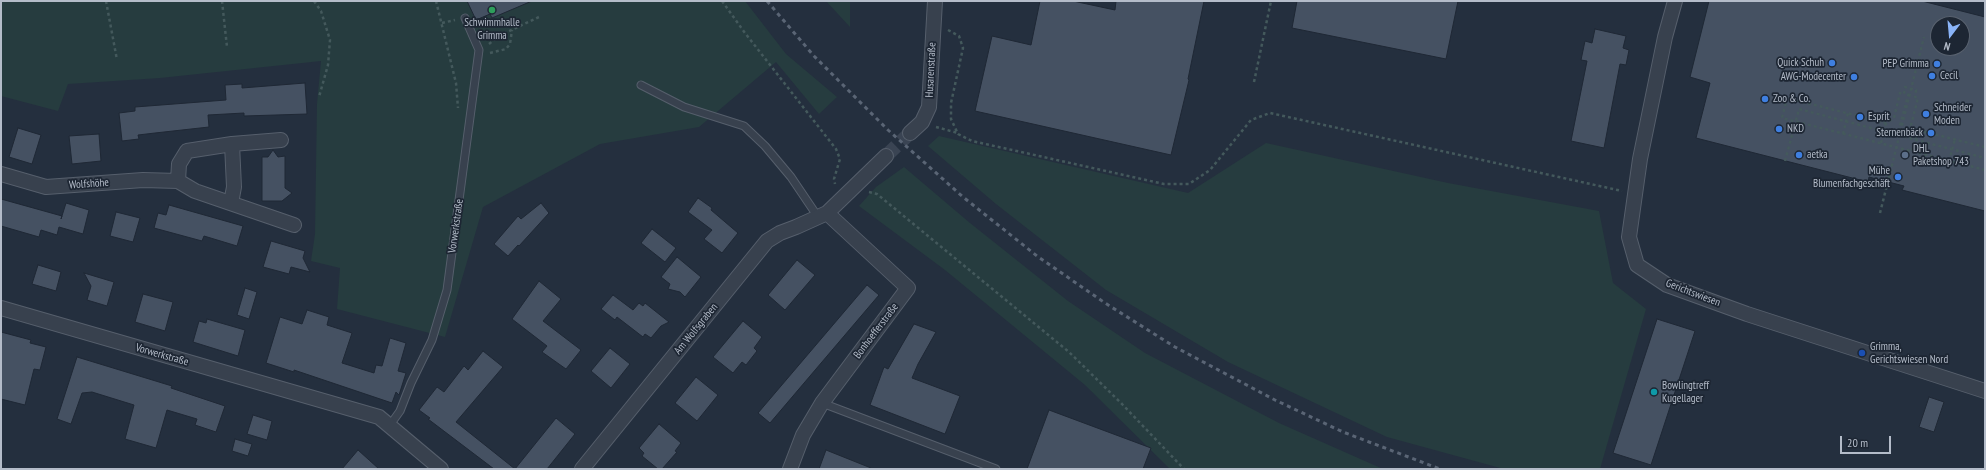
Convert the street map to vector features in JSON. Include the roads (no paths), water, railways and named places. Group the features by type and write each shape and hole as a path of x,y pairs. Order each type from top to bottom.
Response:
{"street":[{"name":"Husarenstraße","path":"913,129 927,114 929,107 935,1"},
{"name":"Gerichtswiesen","path":"1675,1 1665,37 1644,142 1629,236 1637,265 1667,285 1748,314 1985,390"},
{"path":"178,181 179,164 187,151 232,144 281,140"},
{"path":"231,203 234,187 232,144"},
{"path":"822,215 886,156"},
{"name":"Wolfshöhe","path":"1,174 46,187 143,180 178,181 195,191 294,225"},
{"name":"Bonhoefferstraße","path":"790,469 803,435 822,404 908,288 822,215"},
{"name":"Am Wolfsgraben","path":"582,469 767,241 780,233 822,215"},
{"name":"Vorwerkstraße","path":"1,308 379,417 441,469"}],"lane":[{"name":"Vorwerkstraße","path":"390,425 400,411 411,383 432,340 447,290 479,54 479,50 465,18"},
{"path":"641,85 684,106 744,126 765,146 822,215"},
{"path":"822,404 996,469"}],"tunnel":[{"path":"886,156 910,133"}],"railway":[{"path":"767,1 814,56 888,130 963,197 1037,256 1105,303 1175,347 1275,400 1343,432 1440,469"}],"place":[{"name":"Schwimmhalle Grimma","path":"492,10"},
{"name":"Quick Schuh","path":"1832,63"},
{"name":"PEP Grimma","path":"1937,64"},
{"name":"Cecil","path":"1932,76"},
{"name":"AWG-Modecenter","path":"1854,77"},
{"name":"Zoo & Co.","path":"1765,99"},
{"name":"Schneider Moden","path":"1926,114"},
{"name":"Esprit","path":"1860,117"},
{"name":"NKD","path":"1779,129"},
{"name":"Sternenbäck","path":"1931,133"},
{"name":"aetka","path":"1799,155"},
{"name":"DHL Paketshop 743","path":"1905,155"},
{"name":"Mühe Blumenfachgeschäft","path":"1898,177"},
{"name":"Grimma, Gerichtswiesen Nord","path":"1862,353"},
{"name":"Bowlingtreff Kugellager","path":"1654,392"}]}
